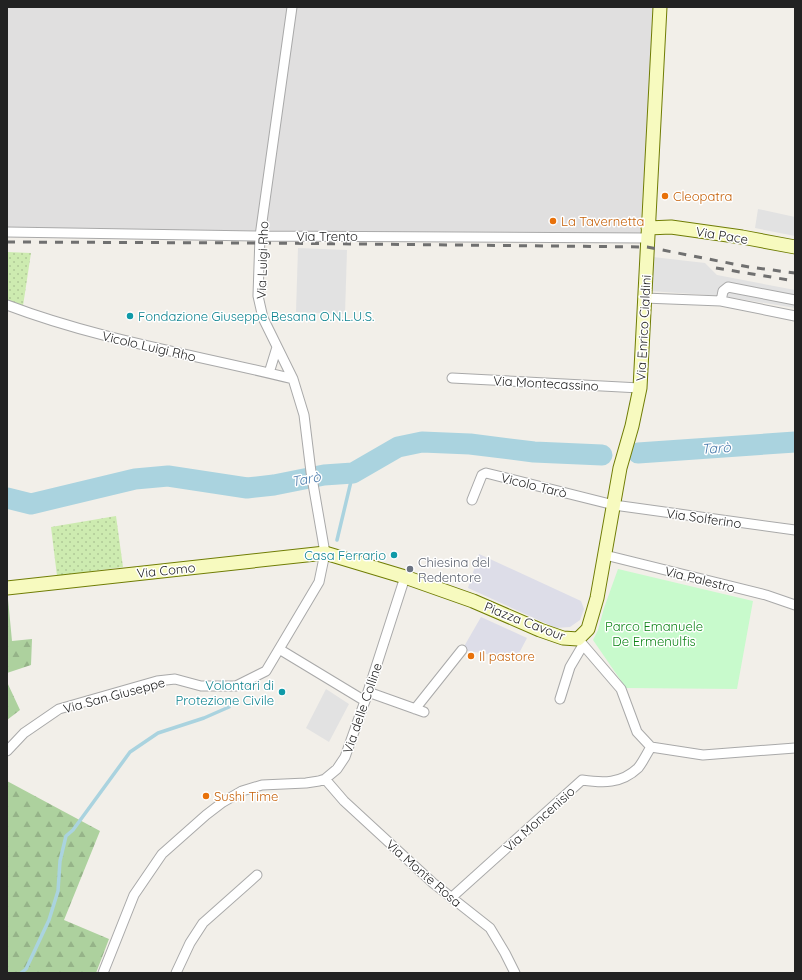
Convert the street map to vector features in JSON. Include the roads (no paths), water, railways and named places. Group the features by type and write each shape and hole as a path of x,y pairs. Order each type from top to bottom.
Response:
{"street":[{"name":"Via Luigi Rho","path":"292,7 260,236 258,296 263,318 293,379 304,415 311,472 325,553"},
{"name":"Via Enrico Cialdini","path":"580,642 588,629 597,598 620,468 632,426 640,388 660,7"},
{"name":"Via Pace","path":"648,233 671,227 742,237 795,247"},
{"name":"Via Trento","path":"7,232 260,236 648,233"},
{"path":"721,301 723,291 728,287 795,300"},
{"path":"644,298 721,301 795,316"},
{"name":"Vicolo Luigi Rho","path":"7,305 32,315 121,341 293,379"},
{"path":"269,373 277,347"},
{"name":"Via Montecassino","path":"452,378 640,388"},
{"name":"Vicolo Tarò","path":"472,500 482,475 486,473 614,505"},
{"name":"Via Solferino","path":"614,505 795,530"},
{"name":"Piazza Cavour","path":"325,553 405,577 474,601 540,630 562,638 580,642"},
{"name":"Via Como","path":"7,588 325,553"},
{"name":"Via San Giuseppe","path":"7,751 24,733 59,709 157,681 176,679 201,686 236,686 266,671 319,582 325,553"},
{"name":"Via Palestro","path":"605,555 766,596 795,605"},
{"name":"Via delle Colline","path":"103,973 134,895 162,854 206,815 223,802 242,791 262,785 306,783 325,779 338,769 345,757 367,697 405,577"},
{"path":"560,699 580,642 621,689 637,732 651,747 703,755 795,748"},
{"path":"279,649 367,697 420,710 462,650"},
{"name":"Via Moncenisio","path":"451,898 582,780 603,783 625,778 638,767 651,747"},
{"name":"Via Monte Rosa","path":"325,779 344,801 451,898 490,928 515,973"},
{"path":"176,973 190,942 203,923 257,875"}],"waterway":[{"name":"Tarò","path":"7,498 31,504 135,479 168,476 247,488 274,485 324,475 353,473 398,447 422,442 470,444 534,452 602,455"},
{"name":"Tarò","path":"638,453 795,442"},
{"path":"337,540 353,473"},
{"path":"21,973 26,969 49,920 58,891 60,861 66,836 73,830 130,752 158,733 204,718 229,707"}],"railway":[{"path":"7,242 647,247 749,267 795,273"},
{"path":"716,268 795,281"}],"place":[{"name":"Cleopatra","path":"665,196"},
{"name":"La Tavernetta","path":"553,221"},
{"name":"Fondazione Giuseppe Besana O.N.L.U.S.","path":"130,316"},
{"name":"Casa Ferrario","path":"394,555"},
{"name":"Chiesina del Redentore","path":"410,569"},
{"name":"Il pastore","path":"471,656"},
{"name":"Volontari di Protezione Civile","path":"282,692"},
{"name":"Sushi Time","path":"206,796"}],"park label":[{"name":"Parco Emanuele De Ermenulfis","path":"654,634"}]}
